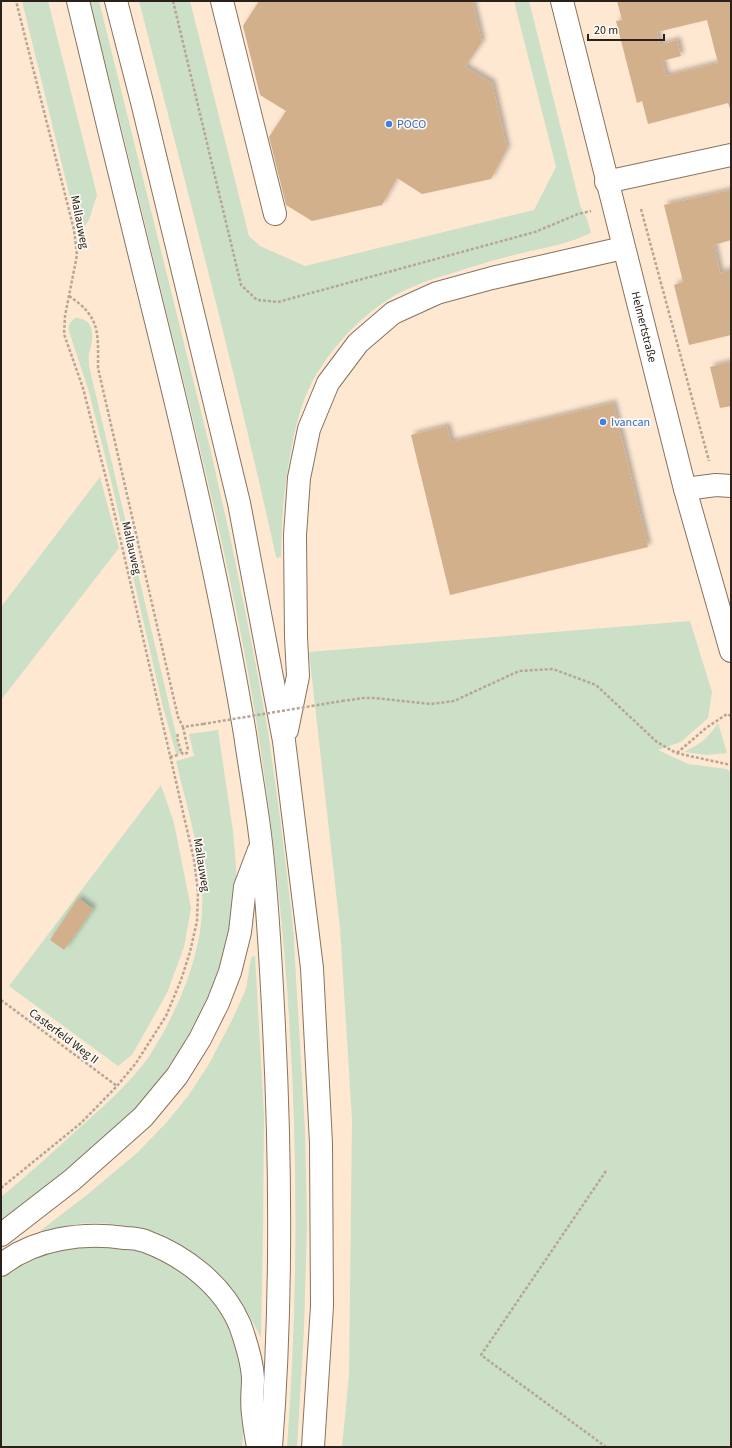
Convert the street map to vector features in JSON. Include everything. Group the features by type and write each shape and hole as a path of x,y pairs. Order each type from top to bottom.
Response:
{"main road":[{"path":"78,1 202,511 236,680 261,844 271,973 279,1123 279,1305 271,1447"},
{"path":"116,1 142,102 239,503 284,741 312,968 322,1143 322,1306 313,1447"},
{"path":"222,1 275,214"},
{"name":"Helmertstraße","path":"562,1 612,206 685,489 731,651"},
{"path":"606,182 731,155"},
{"path":"284,741 298,676 295,535 299,478 309,429 328,383 358,343 393,313 437,293 492,278 623,248"},
{"path":"685,489 723,486"},
{"path":"1,1235 72,1180 138,1122 176,1076 200,1039 218,1003 230,972 240,932 245,887 261,844"},
{"path":"1,1265 11,1258 46,1242 74,1236 110,1236 144,1240 175,1255 208,1278 226,1300 239,1324 249,1351 253,1376 252,1414 258,1447"}],"path":[{"name":"Mallauweg","path":"1,1188 81,1123 117,1086 136,1063 166,1016 181,980 190,952 197,921 198,892 194,860 110,494 83,388 64,334 65,316 77,255 74,230 16,1"},
{"path":"173,1 241,285 257,300 278,302 536,232 578,214 639,200 723,486"},
{"path":"69,296 81,304 94,318 98,336 98,368 178,717 183,727 188,750 187,753 183,754 181,752 177,737 178,734"},
{"path":"183,727 364,698 431,704 454,701 519,671 552,669 596,685 656,742 676,753 731,765"},
{"path":"676,753 706,728 727,714 731,716"},
{"path":"170,757 178,756"},
{"name":"Casterfeld Weg II","path":"1,1000 117,1086"},
{"path":"606,1171 481,1354 606,1447"}],"green space":[{"path":"22,1 48,1 97,195 89,220 79,234"},
{"path":"89,1 99,1 210,448 231,541 268,731 293,926 305,1129 307,1223 304,1330 297,1447 287,1447 295,1265 295,1173 287,991 269,810 256,719 248,670 228,572 206,475 121,124"},
{"path":"139,1 190,1 249,236 260,246 305,266 534,210 556,167 514,1 529,1 580,205 587,219 591,233 566,243 494,260 419,284 384,302 347,334 330,354 316,375 300,410 285,489 281,557 276,557 227,348"},
{"path":"75,318 86,321 92,329 89,366 176,734 180,754 177,754 177,757 163,707 111,480 89,392 69,331 70,324"},
{"path":"100,477 119,548 1,700 1,607"},
{"path":"690,621 712,692 708,718 681,742 658,750 688,764 727,769 731,773 731,1447 342,1447 349,1375 352,1119 340,928 309,652"},
{"path":"718,723 727,753 707,755 684,752 704,740"},
{"path":"218,730 233,831 236,866 236,890 233,914 213,988 184,1047 167,1073 146,1098 95,1149 1,1224 1,1197 97,1112 132,1077 152,1052 179,1001 197,947 202,910 202,891 196,842 176,761 194,756 189,734"},
{"path":"161,785 174,823 191,908 184,947 167,993 132,1055 118,1066 9,986"},
{"path":"255,955 264,1115 261,1338 243,1306 222,1277 195,1254 163,1237 129,1227 93,1223 40,1231 88,1194 138,1152 166,1123 188,1096 209,1064 232,1020 246,989 251,958"},
{"path":"87,1244 135,1249 174,1267 192,1280 208,1295 230,1327 242,1362 244,1428 242,1447 1,1447 1,1279 20,1265 31,1260 52,1252"}],"building":[{"name":"POCO","path":"259,1 472,1 482,42 465,67 492,83 507,149 491,179 422,194 397,178 382,205 312,221 286,205 269,137 286,111 260,95 243,26"},
{"path":"617,1 731,1 731,111 728,103 648,124 642,101 637,103 616,21 622,20","holes":["707,20 718,63 666,76 662,61 681,56 677,40 660,45 657,32"]},
{"path":"731,190 731,240 714,245 720,273 731,270 731,335 689,345 674,285 683,282 664,205"},
{"path":"731,362 731,406 720,408 710,367"},
{"path":"613,403 648,547 450,595 411,435 447,426 451,442"},
{"path":"78,898 93,909 64,950 50,940"}],"place":[{"name":"POCO","path":"389,124"},
{"name":"Ivancan","path":"603,422"}]}
